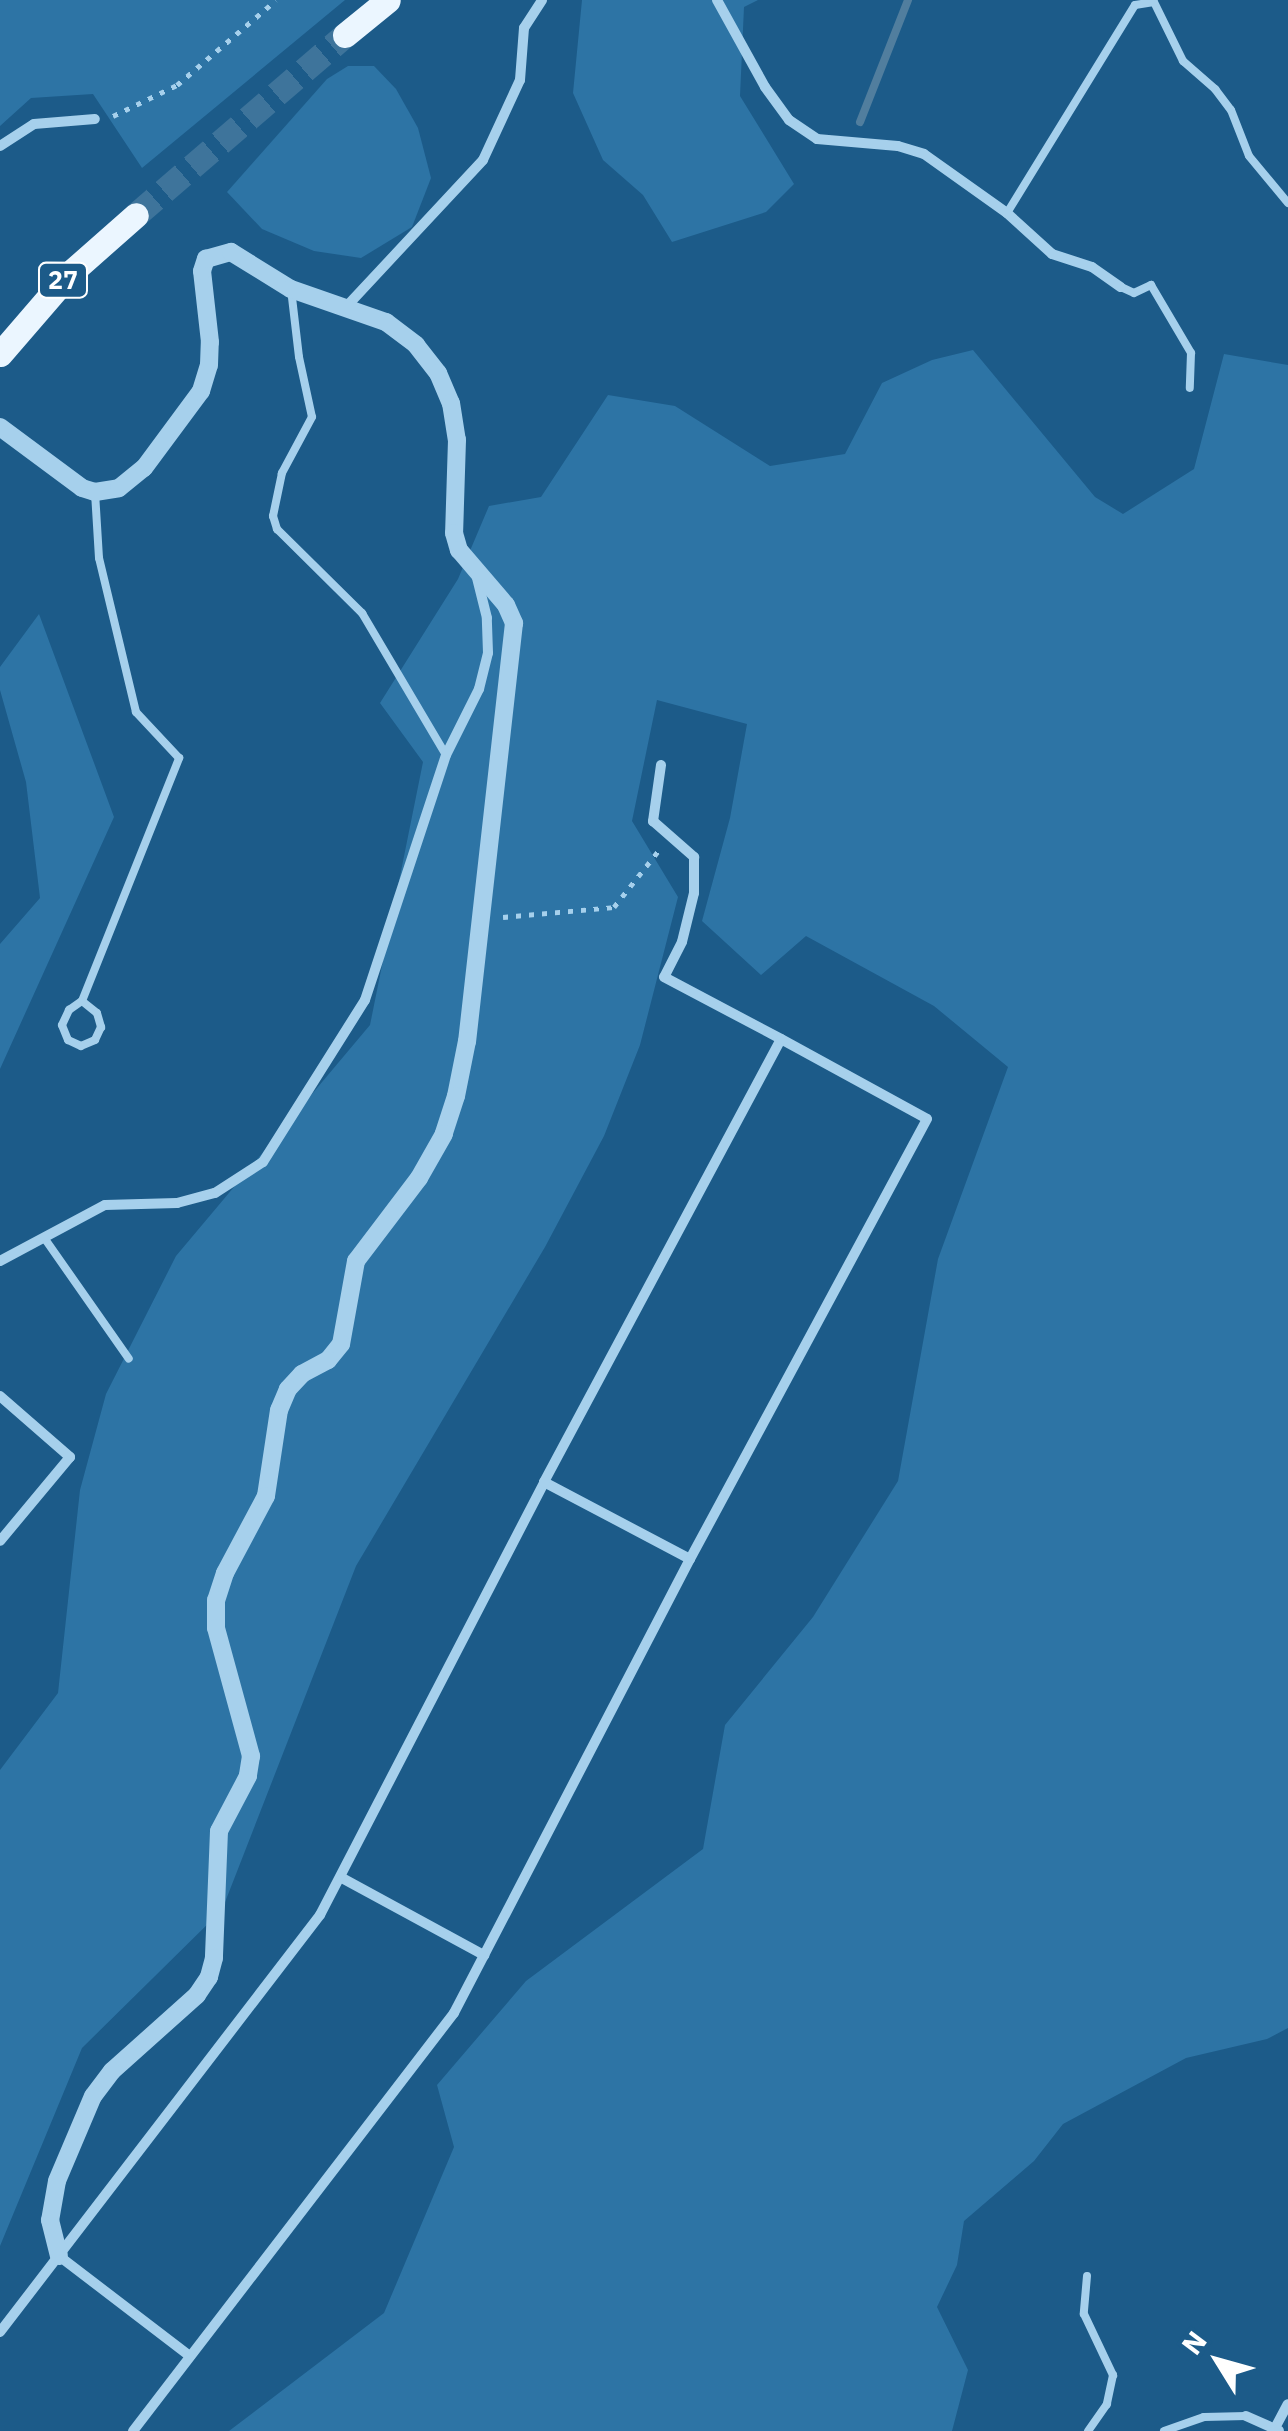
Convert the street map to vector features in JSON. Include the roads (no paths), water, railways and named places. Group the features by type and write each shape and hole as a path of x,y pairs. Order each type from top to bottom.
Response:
{"main road":[{"path":"345,35 388,0"},
{"name":"27","path":"0,354 69,274 136,214"}],"street":[{"path":"346,307 483,160 520,80 524,28 542,0"},
{"path":"717,0 765,87 789,120 817,138 898,146 924,154 1007,213 1052,254 1092,267 1121,287"},
{"path":"0,146 34,124 96,119"},
{"path":"0,427 82,488 95,492 119,488 144,468 201,390 210,365 202,271 206,259 231,252 291,290 386,322 416,345 438,373 451,403 457,440 454,533 459,550 506,605 514,623 468,1042 444,1134 419,1178 356,1261 341,1344 328,1360 302,1374 288,1389 279,1410 266,1496 225,1573 216,1600 216,1628 250,1756 248,1776 219,1831 209,1977 197,1995 112,2071 92,2096 57,2181 50,2220 59,2256 190,2356"},
{"path":"0,1261 105,1205 177,1203 215,1193 263,1162 365,1000 446,756 478,689 488,653 487,618 476,571"},
{"path":"132,2431 454,2012 690,1559 927,1120 664,977 682,942 694,893 694,856 672,833 653,821 661,764"},
{"path":"0,2332 320,1915 544,1482 781,1040"},
{"path":"0,1396 70,1457 0,1541"},
{"path":"544,1482 690,1559"},
{"path":"342,1878 484,1954"},
{"path":"1246,2416 1277,2429 1288,2404"}],"lane":[{"path":"1007,213 1135,5 1154,2 1183,61 1216,89 1231,110 1250,156 1288,203"},
{"path":"1121,287 1134,292 1151,286 1191,354 1190,388"},
{"path":"291,290 312,417 282,473 273,516 277,528 362,613 446,756"},
{"path":"82,1001 96,1013 101,1027 95,1040 81,1046 68,1040 62,1025 68,1010 82,1001 178,758 136,712 99,558 95,492"},
{"path":"44,1239 129,1359"},
{"path":"1087,2276 1084,2314 1113,2374 1106,2404 1088,2431"},
{"path":"1164,2431 1204,2417 1246,2416"}],"waterway":[{"path":"860,122 908,0"}],"tunnel":[{"path":"136,215 345,35"}]}
